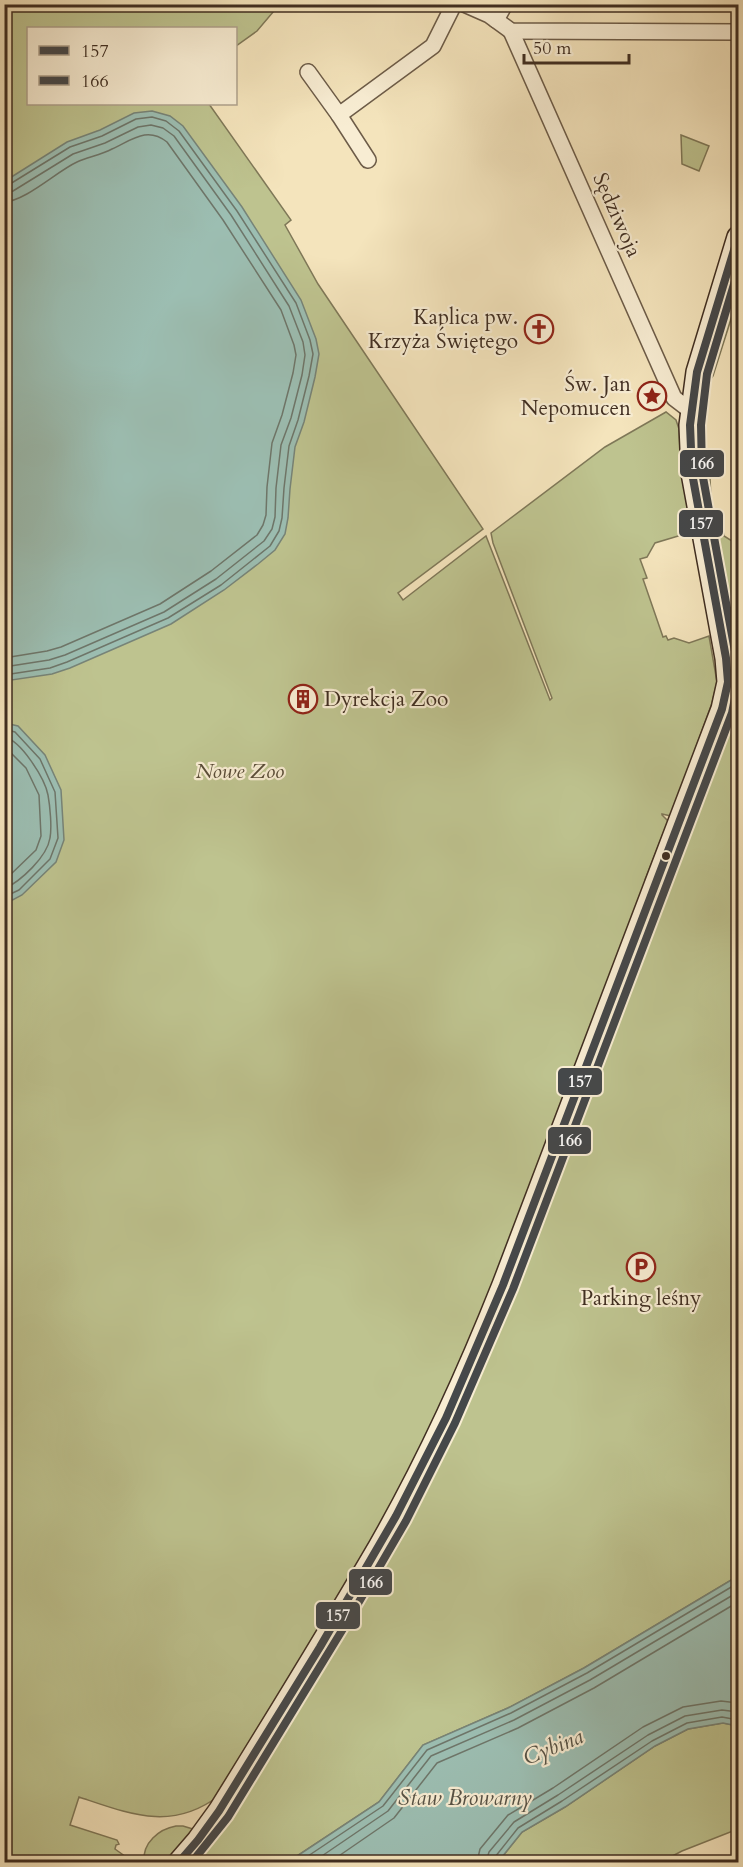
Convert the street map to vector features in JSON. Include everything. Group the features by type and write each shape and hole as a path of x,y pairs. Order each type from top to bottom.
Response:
{"street":[{"path":"339,116 433,46 454,4"},
{"path":"464,4 489,15 511,31 738,32"},
{"path":"496,20 506,4"},
{"name":"Sędziwoja","path":"511,31 669,388 674,398 691,411"},
{"path":"308,72 368,160"},
{"path":"179,1863 219,1811 379,1545 416,1476 468,1368 503,1285 722,709 733,667 692,472 690,440 691,411 697,372 738,237"}],"green space":[{"name":"Nowe Zoo","path":"5,5 279,5 257,31 237,45 237,27 27,27 27,105 210,105 291,220 285,225 318,284 483,529 398,593 403,600 486,536 550,700 552,698 491,533 605,447 666,412 676,420 679,429 681,472 693,526 684,528 685,534 655,543 647,557 640,559 647,578 643,579 663,637 689,643 709,636 717,682 712,703 671,816 662,814 668,821 645,880 649,882 472,1343 374,1541 220,1795 185,1813 168,1816 133,1814 79,1797 70,1825 117,1840 119,1844 115,1849 133,1862 5,1862"},
{"path":"681,135 709,146 699,171 682,164"},
{"path":"738,259 738,310 732,316 710,380 720,348 724,312"},
{"path":"705,446 710,479 712,518 722,518 724,536 735,543 738,537 738,560 735,575 738,602 738,650 729,632 709,515 709,479"},
{"path":"738,457 738,511 734,461"},
{"path":"738,693 738,1576 584,1668 508,1708 423,1745 379,1802 288,1862 188,1862 386,1547 683,831 687,832"},
{"path":"723,1723 738,1726 738,1829 682,1851 661,1862 498,1862 522,1832 565,1807 655,1746 688,1729"},
{"path":"176,1826 196,1830 168,1862 144,1862 146,1849 153,1838 164,1830"}],"water":[{"path":"152,111 170,116 183,126 242,207 301,300 316,339 319,354 304,422 295,447 285,534 275,550 258,564 224,590 171,624 70,668 52,674 5,681 5,181 67,142 100,130 134,113"},
{"path":"5,723 18,726 45,755 61,790 64,840 56,862 22,895 5,904"},
{"name":"Staw Browarny","path":"738,1576 738,1726 723,1723 688,1729 655,1746 565,1807 522,1832 498,1862 288,1862 379,1802 423,1745 508,1708 584,1668"}],"transit line":[{"name":"157","path":"179,1862 219,1811 320,1647 396,1516 446,1418 503,1285 722,709 728,682 726,658 692,473 690,425 697,372 738,237"},
{"name":"166","path":"192,1862 228,1817 349,1619 406,1521 455,1423 513,1289 732,713 738,683 736,657 702,472 701,425 707,374 738,271"}],"place":[{"name":"Kaplica pw. Krzyża Świętego","path":"539,329"},
{"name":"Św. Jan Nepomucen","path":"652,396"},
{"name":"Dyrekcja Zoo","path":"303,699"},
{"name":"Parking leśny","path":"641,1267"}],"water label":[{"name":"Cybina","path":"553,1747"}]}
